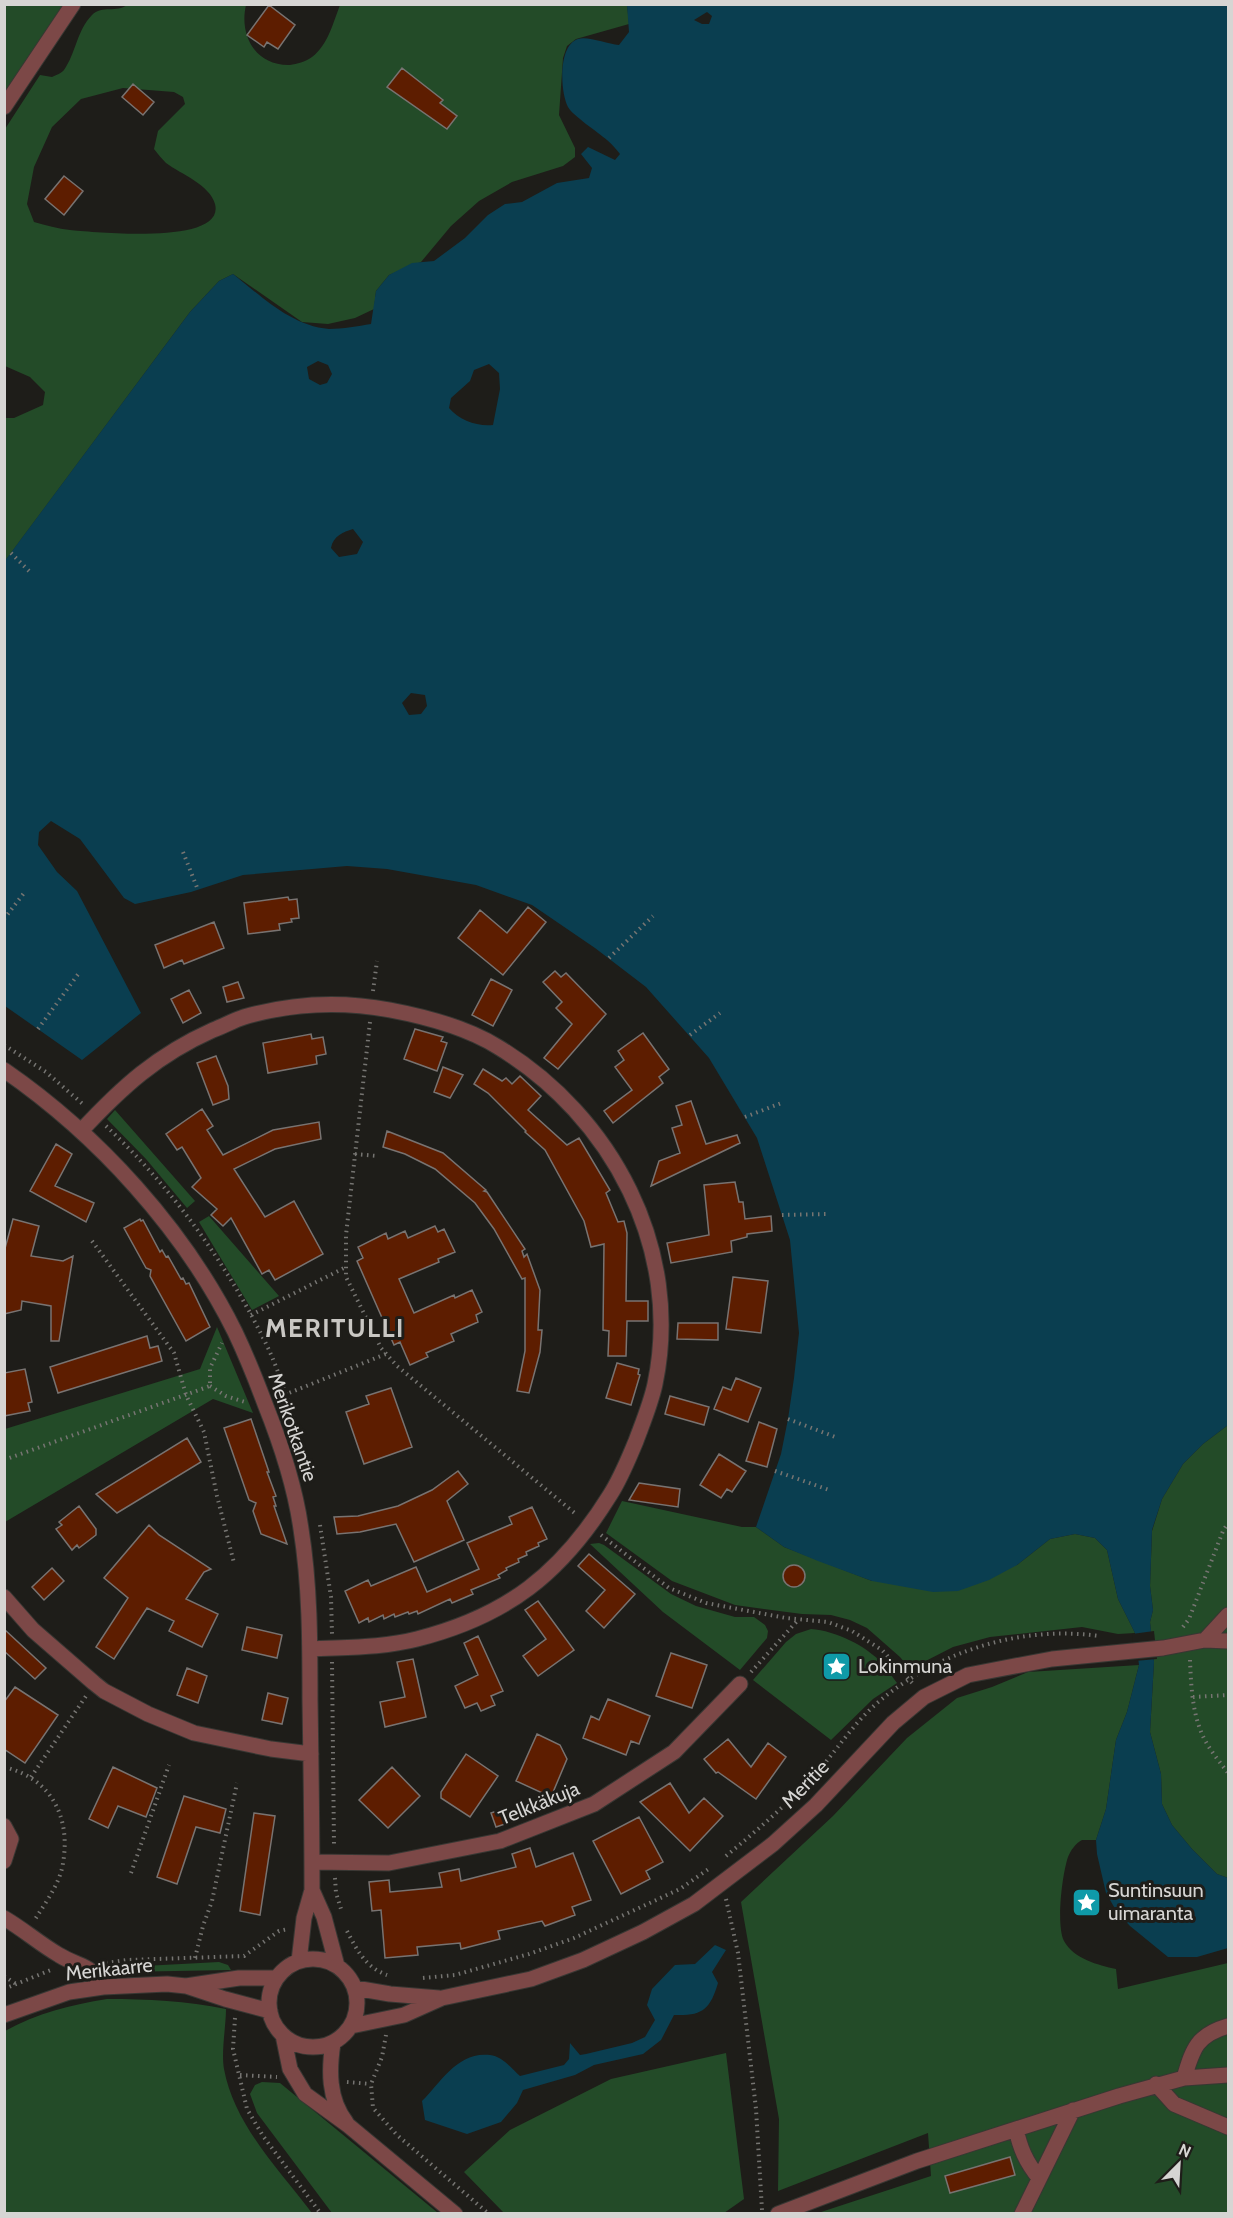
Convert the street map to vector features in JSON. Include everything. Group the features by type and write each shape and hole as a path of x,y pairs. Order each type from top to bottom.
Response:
{"street":[{"path":"4,107 73,4"},
{"path":"81,1131 116,1093 147,1068 171,1052 242,1018 282,1008 322,1004 372,1007 417,1015 457,1027 496,1045 526,1066 569,1103 592,1130 616,1163 632,1193 650,1241 660,1305 660,1348 655,1384 642,1427 621,1478 591,1527 558,1564 528,1590 493,1611 415,1640 378,1645 310,1649"},
{"name":"Merikotkantie","path":"4,1070 37,1093 81,1131 138,1189 194,1263 232,1327 278,1437 301,1528 310,1649 312,1890 304,1918 299,1961"},
{"path":"4,1597 33,1630 104,1691 194,1733 271,1749 311,1754"},
{"path":"1205,1640 1228,1615"},
{"name":"Meritie","path":"351,2026 396,2017 442,1998 531,1979 583,1960 643,1932 694,1904 773,1844 816,1805 893,1723 924,1697 968,1675 995,1668 1052,1659 1163,1648 1205,1640 1228,1641"},
{"name":"Telkkäkuja","path":"312,1862 389,1863 500,1841 594,1804 674,1752 740,1684"},
{"path":"4,1826 11,1839 4,1861"},
{"name":"Merikotkantie","path":"312,1890 324,1917 336,1965"},
{"path":"4,1918 27,1931 60,1956 85,1966 96,1974 103,1987"},
{"path":"283,2035 295,2043 309,2047 333,2043 351,2026 358,2001 356,1989 349,1977 336,1965 315,1959 299,1961 284,1970 277,1978 269,1999 270,2011 283,2035 290,2069 305,2094 350,2126 455,2214"},
{"name":"Merikaarre","path":"186,1986 239,1978 277,1978"},
{"name":"Merikaarre","path":"4,2015 69,1992 103,1987 167,1984 186,1986 270,2011"},
{"name":"Meritie","path":"356,1989 442,1998"},
{"path":"1185,2078 1194,2047 1211,2031 1228,2026"},
{"path":"333,2043 330,2066 332,2090 342,2116 350,2126"},
{"path":"778,2214 917,2161 1073,2110 1185,2078 1228,2075"},
{"path":"1156,2085 1174,2104 1228,2127"},
{"path":"1022,2214 1073,2110"},
{"path":"1016,2129 1027,2163 1039,2178"}],"path":[{"path":"11,553 32,574"},
{"path":"183,852 198,890"},
{"path":"4,919 24,893"},
{"path":"609,958 653,916"},
{"path":"377,961 346,1235 346,1277 381,1348 397,1366 591,1527 669,1588 706,1603 798,1620 828,1622 852,1631 882,1650 924,1697"},
{"path":"38,1029 80,973"},
{"path":"690,1035 720,1013"},
{"path":"4,1045 46,1072 95,1115 140,1158 191,1219 251,1315 270,1352 305,1461"},
{"path":"745,1117 784,1102"},
{"path":"355,1154 377,1156"},
{"path":"782,1215 826,1214"},
{"path":"92,1242 174,1353 186,1395 204,1432 234,1563"},
{"path":"210,1386 210,1368 216,1351 232,1327 346,1267"},
{"path":"4,1460 210,1386 243,1402 265,1402 386,1354"},
{"path":"788,1419 838,1438"},
{"path":"775,1471 829,1490"},
{"path":"318,1516 331,1597 334,1862 336,1893 341,1911"},
{"path":"1173,1631 1184,1627 1189,1619 1228,1523"},
{"path":"740,1684 798,1620"},
{"path":"1184,1627 1189,1644 1193,1697 1202,1734 1228,1773"},
{"path":"416,1979 455,1975 529,1954 574,1938 680,1889 718,1863 781,1808 811,1779 874,1706 909,1679 938,1662 966,1650 1048,1634 1084,1634 1102,1637"},
{"path":"32,1777 94,1683"},
{"path":"1193,1697 1228,1695"},
{"path":"131,1873 169,1765"},
{"path":"4,1767 32,1777 40,1783 58,1808 64,1836 63,1864 52,1892 27,1931"},
{"path":"195,1958 212,1902 237,1783"},
{"path":"722,1884 738,1953 756,2109 762,2214"},
{"path":"85,1966 127,1960 244,1956 279,1931 290,1929"},
{"path":"346,1930 366,1963 375,1971 391,1977"},
{"path":"4,1989 52,1970"},
{"path":"4,1976 17,1984"},
{"path":"235,2017 233,2049 247,2109 262,2136 321,2214"},
{"path":"386,2035 382,2057 370,2084 373,2108 381,2120 397,2135 489,2214"}],"green space":[{"path":"5,5 73,5 5,107"},
{"path":"127,5 246,5 245,27 252,47 267,60 290,65 307,60 318,52 329,33 340,5 627,5 629,24 576,39 567,46 563,58 559,115 575,148 575,157 563,166 512,182 479,201 451,226 421,262 389,275 376,291 374,309 355,318 328,324 302,322 233,274 219,281 190,312 5,561 5,418 14,418 43,405 45,392 30,377 5,366 5,129 40,75 52,77 64,70 83,28 92,15 100,10","holes":["123,88 174,92 183,97 185,104 158,131 154,149 166,163 207,191 215,204 213,217 200,226 155,234 70,230 34,222 27,204 34,167 52,127 81,99"]},
{"path":"115,1110 195,1201 187,1208 146,1159 107,1119"},
{"path":"209,1216 279,1296 252,1310 199,1222"},
{"path":"217,1327 253,1413 213,1399 5,1522 5,1429 200,1369"},
{"path":"1228,1425 1228,1878 1217,1874 1192,1849 1172,1825 1162,1804 1161,1774 1150,1732 1154,1662 1150,1622 1153,1610 1150,1586 1152,1531 1162,1499 1183,1464 1203,1444"},
{"path":"622,1501 742,1527 756,1527 784,1547 872,1581 1017,1565 1050,1539 1075,1534 1095,1538 1107,1550 1118,1599 1135,1633 1118,1634 1082,1627 990,1637 953,1647 910,1669 867,1628 850,1620 831,1615 802,1614 735,1605 672,1581 606,1533"},
{"path":"599,1543 671,1594 696,1606 735,1617 754,1617 765,1625 768,1631 767,1638 740,1670 663,1612 590,1544"},
{"path":"811,1629 840,1636 859,1645 883,1664 897,1683 873,1699 831,1740 753,1680 786,1642 796,1634"},
{"path":"1139,1665 1127,1712 1116,1740 1106,1809 1096,1840 1082,1840 1077,1843 1068,1857 1061,1900 1060,1924 1064,1941 1080,1957 1116,1969 1118,1989 1228,1963 1228,2213 818,2213 931,2176 928,2133 778,2191 779,2119 741,1902 833,1816 907,1738 957,1698 1028,1672"},
{"path":"219,1962 228,1965 231,1970 121,1972 106,1968"},
{"path":"107,1999 167,2001 226,2009 223,2062 229,2089 237,2109 259,2146 312,2213 5,2213 5,2031 54,2010"},
{"path":"726,2053 744,2199 724,2213 504,2213 464,2172 510,2130 611,2079"},
{"path":"262,2082 280,2083 438,2213 332,2213 257,2113 250,2094 255,2085"}],"water":[{"path":"627,5 1228,5 1228,1425 1203,1444 1183,1464 1162,1499 1152,1530 1150,1586 1153,1610 1150,1622 1154,1662 1150,1732 1161,1774 1162,1804 1172,1825 1217,1874 1228,1878 1228,1948 1197,1957 1168,1957 1130,1926 1117,1912 1106,1893 1096,1840 1106,1809 1116,1740 1127,1712 1139,1665 1135,1633 1118,1599 1107,1550 1095,1538 1075,1534 1050,1539 1017,1565 989,1580 958,1591 933,1592 872,1581 784,1547 756,1527 781,1454 794,1378 799,1333 790,1240 757,1138 709,1058 646,987 595,948 532,905 476,885 387,869 347,866 243,875 191,892 135,904 124,898 80,839 51,821 39,832 38,845 57,872 77,891 141,1013 82,1060 5,1006 4,562 190,312 219,281 233,274 277,309 315,327 334,329 371,324 376,291 389,275 412,263 434,261 465,238 488,215 505,204 522,202 557,183 589,178 592,168 581,154 588,147 615,160 620,154 614,147 568,107 562,80 564,59 571,43 578,39 619,45 629,32","holes":["707,12 712,16 709,24 702,24 694,20","318,361 328,365 332,374 327,383 320,385 309,379 307,367","489,364 499,373 500,389 493,425 469,422 449,408 451,398 470,381 474,370","353,529 363,542 357,554 339,557 331,548 332,544 339,535","411,693 425,695 427,706 421,714 409,715 402,703"]},
{"path":"715,1945 726,1950 712,1972 718,1983 712,2000 704,2010 692,2014 674,2015 661,2040 643,2054 594,2065 575,2075 523,2090 517,2103 501,2122 467,2134 425,2120 422,2101 451,2069 469,2058 479,2055 494,2056 520,2076 564,2065 569,2059 570,2043 580,2055 632,2043 645,2037 655,2020 647,2005 652,1989 675,1965 695,1964"}],"pier":[{"path":"1154,1631 1157,1659 1135,1661 1132,1634"}],"building":[{"path":"269,5 295,25 278,49 267,42 264,47 247,35"},
{"path":"402,68 443,100 440,103 457,116 447,129 387,87"},
{"path":"133,84 154,102 143,115 122,97"},
{"path":"64,176 83,191 64,215 45,199"},
{"path":"288,897 289,900 297,899 299,918 291,919 292,922 279,924 280,930 248,934 244,903"},
{"path":"528,907 546,922 503,975 458,938 480,910 507,933"},
{"path":"214,922 224,948 184,964 182,960 164,968 155,945"},
{"path":"555,971 561,977 566,973 606,1014 558,1069 544,1058 572,1024 556,1008 562,1002 543,982"},
{"path":"491,979 512,990 493,1026 472,1015"},
{"path":"238,982 244,998 227,1002 223,987"},
{"path":"189,990 201,1013 183,1023 171,999"},
{"path":"415,1029 443,1037 441,1041 447,1043 437,1071 404,1059"},
{"path":"643,1033 669,1069 659,1077 663,1083 613,1123 604,1111 632,1090 615,1067 624,1060 618,1051"},
{"path":"311,1034 312,1039 323,1037 326,1054 316,1056 317,1064 268,1073 263,1043"},
{"path":"216,1056 228,1086 229,1099 213,1105 197,1063"},
{"path":"443,1067 463,1075 450,1098 434,1092"},
{"path":"483,1069 502,1081 506,1078 512,1084 520,1076 541,1096 528,1110 567,1145 579,1138 610,1190 606,1193 618,1222 624,1221 627,1233 626,1301 648,1301 648,1321 627,1321 626,1356 608,1356 609,1331 603,1330 604,1244 591,1247 584,1221 545,1150 488,1093 474,1084"},
{"path":"691,1101 706,1144 737,1135 740,1143 651,1186 659,1161 680,1153 672,1128 682,1125 676,1106"},
{"path":"202,1109 213,1126 207,1130 223,1155 273,1130 319,1122 321,1139 275,1149 234,1169 265,1217 294,1201 323,1254 275,1280 269,1270 262,1274 231,1218 223,1226 211,1215 217,1209 192,1187 201,1178 182,1147 177,1150 166,1134"},
{"path":"387,1131 443,1153 486,1190 484,1191 487,1192 525,1249 522,1251 524,1257 527,1254 540,1290 538,1330 542,1330 540,1352 529,1393 517,1391 525,1351 525,1278 522,1279 494,1229 475,1203 435,1169 405,1154 383,1147"},
{"path":"56,1144 72,1154 55,1186 94,1203 86,1222 30,1191"},
{"path":"735,1182 739,1202 743,1202 745,1219 771,1216 772,1231 747,1234 747,1237 731,1241 732,1252 671,1263 667,1243 709,1235 704,1185"},
{"path":"13,1219 39,1226 31,1256 63,1261 73,1256 59,1341 51,1341 51,1306 22,1301 21,1310 4,1314 4,1252"},
{"path":"140,1219 143,1220 160,1252 162,1250 166,1257 168,1256 181,1279 183,1278 186,1284 189,1283 210,1327 186,1341 150,1276 151,1270 146,1268 124,1228"},
{"path":"435,1226 438,1232 444,1229 455,1252 438,1259 439,1262 399,1279 414,1313 454,1295 455,1298 472,1290 482,1312 476,1315 478,1322 451,1334 454,1341 426,1353 428,1357 410,1365 400,1342 394,1345 357,1261 363,1258 358,1247 386,1233 388,1239 405,1231 408,1238"},
{"path":"733,1277 768,1281 761,1333 726,1329"},
{"path":"678,1323 718,1323 718,1340 677,1339"},
{"path":"147,1336 150,1348 158,1346 162,1361 58,1393 50,1367"},
{"path":"617,1363 639,1369 638,1374 640,1375 631,1405 606,1398"},
{"path":"25,1369 32,1402 28,1403 30,1411 4,1416 4,1373"},
{"path":"736,1378 761,1388 748,1422 714,1409 723,1387 731,1390"},
{"path":"391,1388 412,1447 364,1464 346,1412 369,1404 366,1396"},
{"path":"670,1396 709,1407 704,1425 665,1414"},
{"path":"251,1419 276,1496 273,1497 276,1506 274,1506 287,1544 261,1534 253,1511 256,1503 249,1500 224,1428"},
{"path":"759,1422 777,1429 767,1467 746,1461"},
{"path":"187,1438 201,1462 117,1513 96,1494"},
{"path":"719,1454 746,1471 732,1492 727,1489 721,1498 700,1485"},
{"path":"458,1471 468,1484 447,1501 464,1540 414,1562 396,1524 360,1532 337,1534 334,1517 358,1516 398,1506 432,1490"},
{"path":"639,1483 680,1489 678,1507 629,1500"},
{"path":"79,1506 96,1529 96,1535 79,1548 77,1545 72,1550 56,1529 62,1525 59,1522"},
{"path":"532,1507 547,1539 526,1552 527,1555 518,1559 519,1562 506,1568 507,1570 498,1575 500,1578 471,1590 473,1594 452,1603 450,1599 418,1614 417,1611 409,1614 408,1612 395,1617 394,1614 384,1619 383,1615 369,1622 368,1618 359,1623 345,1591 368,1580 371,1586 416,1567 427,1592 479,1569 467,1543 512,1524 509,1517"},
{"path":"149,1525 159,1535 211,1569 204,1572 186,1599 218,1614 202,1647 169,1631 174,1621 147,1608 114,1659 96,1647 128,1598 104,1578"},
{"path":"589,1554 635,1594 604,1628 586,1611 605,1590 578,1566"},
{"path":"794,1565 802,1568 805,1576 802,1584 794,1587 786,1584 783,1576 786,1568"},
{"path":"52,1568 64,1581 44,1600 32,1587"},
{"path":"538,1601 574,1650 538,1676 523,1656 546,1639 525,1610"},
{"path":"247,1627 282,1635 277,1658 242,1650"},
{"path":"4,1629 46,1668 35,1679 4,1651"},
{"path":"478,1636 503,1691 491,1696 495,1705 481,1711 477,1703 465,1708 455,1686 478,1675 464,1643"},
{"path":"671,1653 707,1665 692,1708 656,1696"},
{"path":"413,1659 426,1717 385,1727 380,1702 405,1697 397,1662"},
{"path":"187,1668 207,1676 198,1703 177,1695"},
{"path":"15,1687 58,1715 25,1763 4,1749 4,1702"},
{"path":"268,1693 288,1698 282,1724 262,1720"},
{"path":"608,1699 650,1716 639,1744 631,1741 626,1755 583,1738 591,1716 599,1720"},
{"path":"537,1734 560,1745 567,1759 551,1797 516,1781"},
{"path":"728,1739 751,1767 768,1743 786,1757 756,1799 718,1772 716,1773 704,1759"},
{"path":"466,1754 498,1776 470,1817 441,1798 441,1792"},
{"path":"113,1767 157,1788 146,1817 118,1806 108,1828 89,1819"},
{"path":"392,1767 420,1796 388,1828 359,1800"},
{"path":"670,1783 689,1813 704,1798 723,1816 690,1851 640,1802"},
{"path":"184,1796 226,1809 220,1833 196,1827 177,1884 157,1877"},
{"path":"506,1808 511,1822 496,1827 491,1813"},
{"path":"254,1813 275,1816 260,1915 240,1911"},
{"path":"639,1817 663,1862 646,1871 650,1879 621,1894 593,1841"},
{"path":"530,1848 536,1867 573,1853 591,1900 572,1907 575,1915 545,1926 542,1921 498,1931 500,1939 461,1949 460,1943 417,1947 418,1955 385,1958 381,1910 372,1911 369,1882 389,1880 390,1892 442,1887 439,1873 459,1869 461,1881 516,1867 512,1854"},
{"path":"1010,2157 1015,2175 950,2193 945,2176"}],"place":[{"name":"Lokinmuna","path":"837,1666"},
{"name":"Suntinsuun uimaranta","path":"1087,1902"}],"district":[{"name":"MERITULLI","path":"335,1328"}]}
